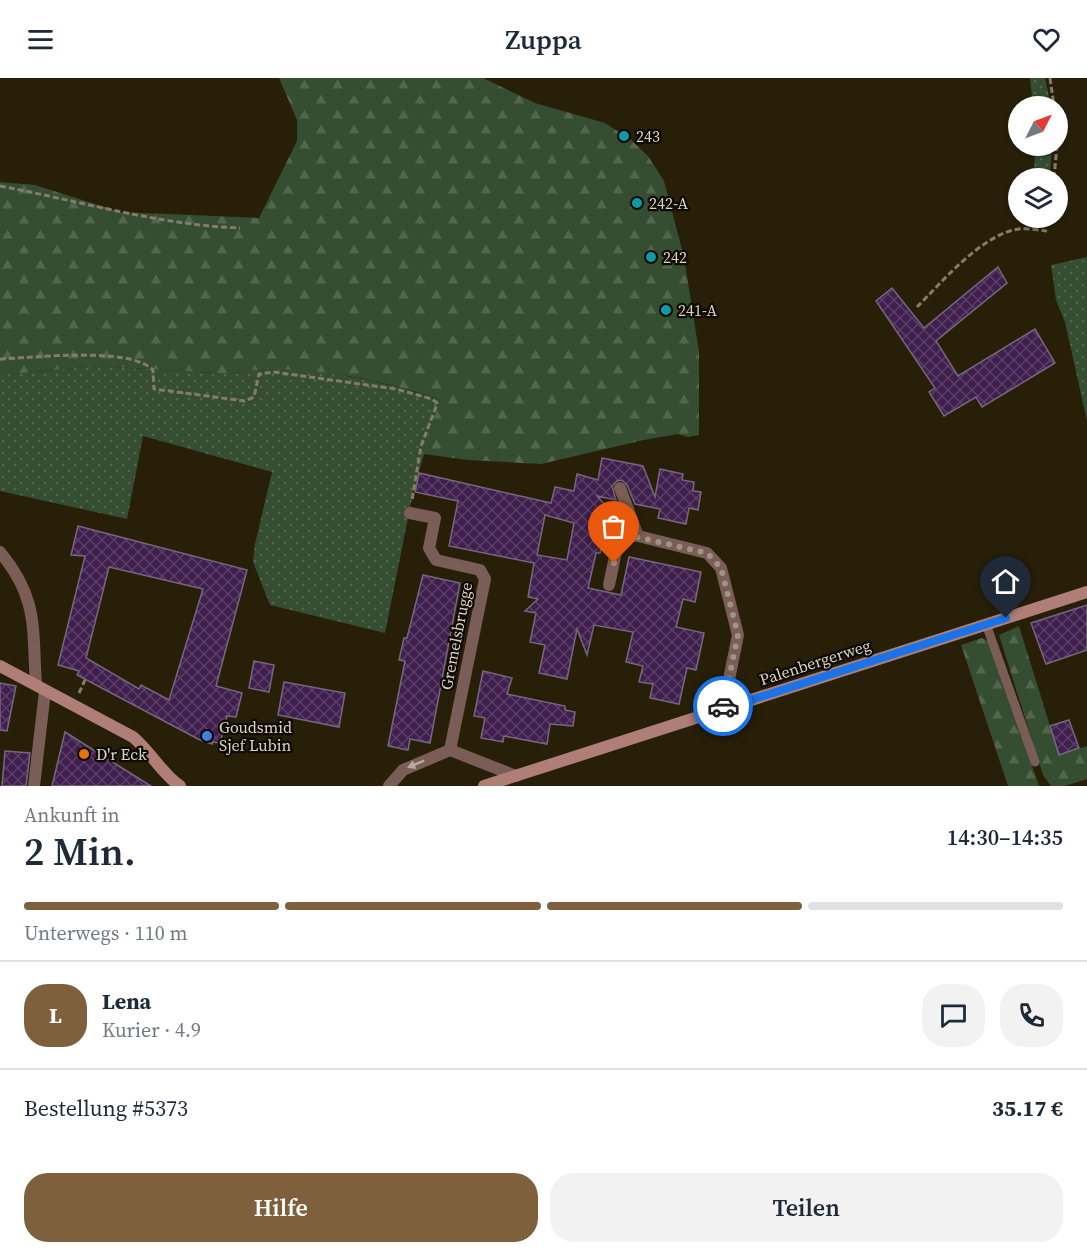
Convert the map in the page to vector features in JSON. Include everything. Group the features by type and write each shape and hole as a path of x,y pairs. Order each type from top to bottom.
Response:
{"street":[{"path":"620,488 638,536"},
{"name":"Gremelsbrugge","path":"410,513 435,518 429,548 436,560 480,570 485,579 450,750"},
{"path":"609,585 618,542 628,535 707,553 721,568 738,635 723,709"},
{"path":"0,552 21,582 31,607 41,688 34,786"},
{"name":"Palenbergerweg","path":"484,786 1087,592"},
{"path":"0,666 133,737 146,749 166,776 180,786"},
{"path":"389,786 403,770 450,750 516,776"}],"lane":[{"path":"986,624 1035,762"}],"path":[{"path":"1050,78 1053,96"},
{"path":"0,186 160,220 200,227 240,228"},
{"path":"917,308 960,262 988,243 1018,229 1047,231"},
{"path":"0,359 58,355 144,362 153,370 153,389 245,401 254,397 257,376 274,372 396,389 432,399 437,403 421,446 410,513"}],"green space":[{"path":"279,78 483,78 535,103 605,123 630,139 648,156 664,181 684,257 699,352 699,435 688,437 678,434 644,440 541,464 469,460 423,454 440,400 365,379 279,369 231,374 96,366 13,374 0,371 0,182 35,185 120,212 259,218 297,141 297,120"},
{"path":"1030,78 1045,78 1049,96 1032,96"},
{"path":"1035,156 1051,156 1051,168 1034,168"},
{"path":"1087,257 1087,421 1065,322 1056,300 1051,265"},
{"path":"96,366 231,374 254,370 308,371 365,379 440,400 414,488 385,633 270,605 253,562 272,472 143,436 127,519 0,491 0,371 13,374"},
{"path":"1019,626 1059,755 1087,746 1087,779 1065,786 1051,786 1043,775 999,635"},
{"path":"982,638 989,641 1039,786 1008,786 961,645"}],"building":[{"path":"998,267 1007,283 936,341 958,376 1035,329 1055,363 982,407 976,397 944,416 929,392 935,388 876,301 892,288 924,328"},
{"path":"602,458 643,466 655,497 660,469 683,474 682,480 694,482 693,491 701,492 698,510 689,508 686,524 658,518 660,509 635,504 627,485 622,480 612,486 616,500 597,496 613,514 610,526 607,525 600,553 596,553 588,588 621,595 629,557 701,572 695,602 683,599 676,627 704,633 696,670 687,668 679,704 650,698 653,684 639,682 643,666 626,662 633,632 594,625 587,655 577,629 567,679 539,673 545,645 530,642 536,613 525,611 538,599 528,597 534,563 449,546 458,501 415,492 419,473 551,503 555,487 574,491 577,474 598,480","holes":["545,515 574,523 567,560 537,555"]},
{"path":"78,526 247,570 216,686 242,693 236,717 227,716 220,743 213,742 212,744 198,739 77,675 79,671 58,665 85,556 71,555","holes":["109,567 203,589 169,700 141,685 139,689 86,658"]},
{"path":"423,575 460,583 430,743 410,739 408,750 388,746 405,661 399,660"},
{"path":"1087,605 1087,650 1046,664 1031,623"},
{"path":"254,661 274,665 269,692 249,688"},
{"path":"483,671 512,678 507,694 565,706 565,710 575,712 573,726 550,724 547,744 504,736 503,742 481,738 485,718 474,716"},
{"path":"284,682 345,693 339,727 278,715"},
{"path":"0,683 16,686 7,731 0,730"},
{"path":"1069,720 1079,748 1059,755 1050,726"},
{"path":"65,732 122,768 151,786 52,786"},
{"path":"5,751 30,753 26,786 2,786"}],"way so far":[{"path":"614,563 618,542 628,535 707,553 721,568 738,635 723,706"}],"place":[{"name":"243","path":"624,136"},
{"name":"242-A","path":"637,203"},
{"name":"242","path":"651,257"},
{"name":"241-A","path":"666,310"},
{"name":"Goudsmid Sjef Lubin","path":"207,736"},
{"name":"D'r Eck","path":"84,754"}],"route":[{"path":"723,706 723,709 1006,618"}]}
